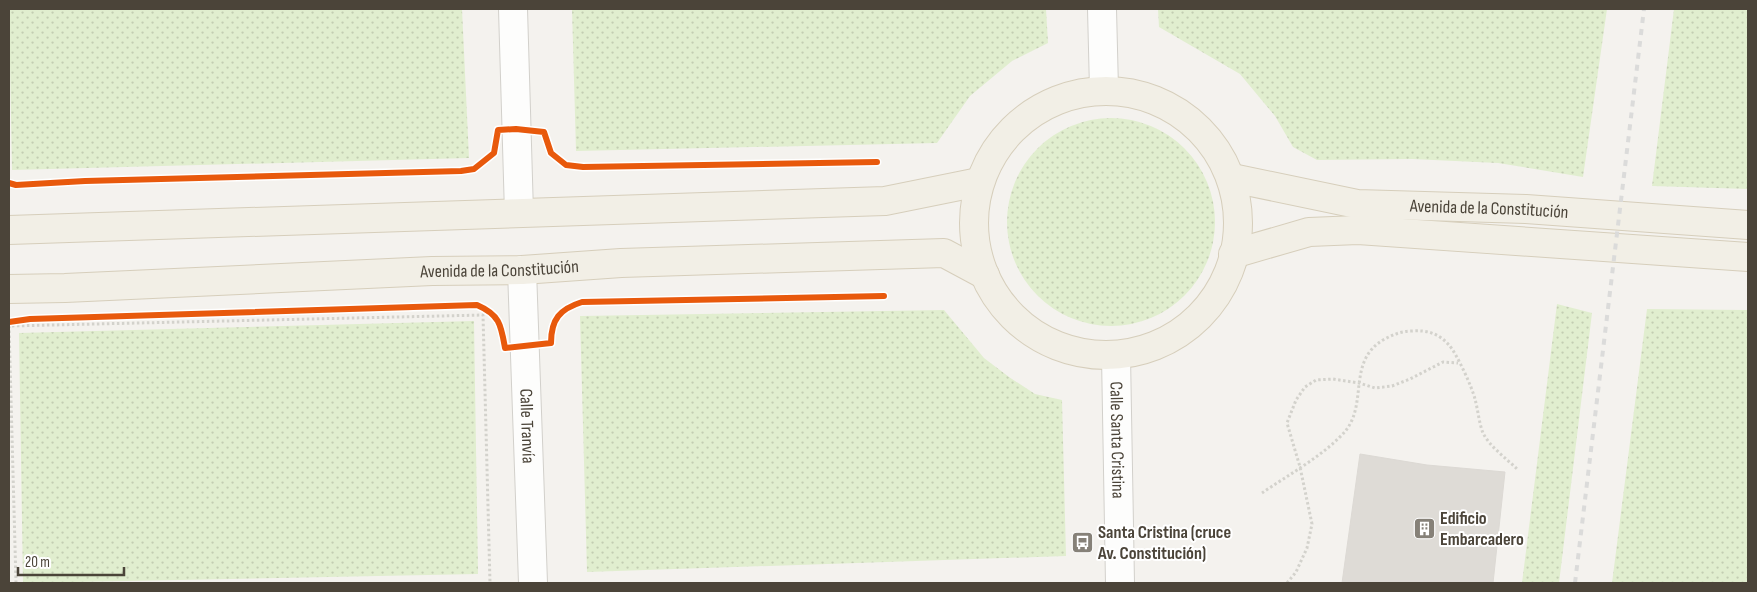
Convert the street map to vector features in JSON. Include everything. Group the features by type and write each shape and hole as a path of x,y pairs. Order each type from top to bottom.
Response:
{"main road":[{"path":"1117,90 1155,98 1200,128 1232,178 1240,220 1230,274 1196,323 1162,345 1116,356 1066,350 1015,320 985,275 973,217 979,182 994,150 1029,114 1072,94 1117,90"},
{"name":"Avenida de la Constitución","path":"1232,178 1357,204 1526,209 1748,225"},
{"path":"9,230 885,201 979,182"},
{"name":"Avenida de la Constitución","path":"1234,254 1309,232 1358,230 1748,257"},
{"name":"Avenida de la Constitución","path":"9,289 432,271 522,270 620,263 944,253 985,275"}],"street":[{"path":"513,9 519,213"},
{"path":"1102,9 1104,90"},
{"name":"Calle Tranvía","path":"522,270 533,583"},
{"name":"Calle Santa Cristina","path":"1116,356 1120,583"}],"path":[{"path":"9,322 30,319 207,314"},
{"path":"16,583 9,326 483,315 490,583"},
{"path":"1262,494 1336,440 1348,427 1355,408 1363,361 1377,344 1392,335 1406,331 1424,330 1437,334 1450,346 1475,397 1483,433 1517,469"},
{"path":"1287,583 1296,572 1307,548 1312,524 1300,467 1287,423 1296,400 1305,387 1316,380 1333,379 1359,383 1375,388 1392,386 1443,362 1459,362"},
{"path":"9,563 15,563"}],"green space":[{"path":"9,9 462,9 469,158 12,170"},
{"path":"572,9 1046,9 1048,43 1012,61 970,96 937,143 576,151"},
{"path":"1158,9 1607,9 1583,177 1498,163 1412,159 1317,160 1293,147 1275,116 1240,74 1159,27"},
{"path":"1674,9 1748,9 1748,189 1652,186"},
{"path":"1101,118 1121,118 1141,122 1160,130 1185,148 1198,164 1207,182 1215,212 1211,252 1207,262 1198,280 1185,296 1169,309 1141,322 1121,326 1101,326 1081,322 1062,314 1045,303 1030,288 1019,271 1011,252 1007,232 1007,212 1011,192 1019,173 1030,156 1045,141 1062,130 1081,122"},
{"path":"1557,304 1592,313 1559,583 1522,583"},
{"path":"1647,309 1748,310 1748,583 1612,583"},
{"path":"944,310 984,358 1035,394 1062,400 1066,556 587,572 580,316"},
{"path":"474,321 478,574 23,583 19,333"}],"building":[{"name":"Edificio Embarcadero","path":"1360,454 1427,465 1505,472 1493,583 1342,583"}],"railway":[{"path":"1575,583 1644,9"}],"cycle path":[{"path":"9,183 16,185 85,181 461,171 474,169 494,153 498,130 516,129 544,132 551,153 566,165 583,167 877,162"},
{"path":"9,322 30,319 477,305 495,317 502,333 505,348 551,343 553,327 558,316 568,308 582,302 884,296"}],"place":[{"name":"Edificio Embarcadero","path":"1424,528"},
{"name":"Santa Cristina (cruce Av. Constitución)","path":"1082,542"}]}
